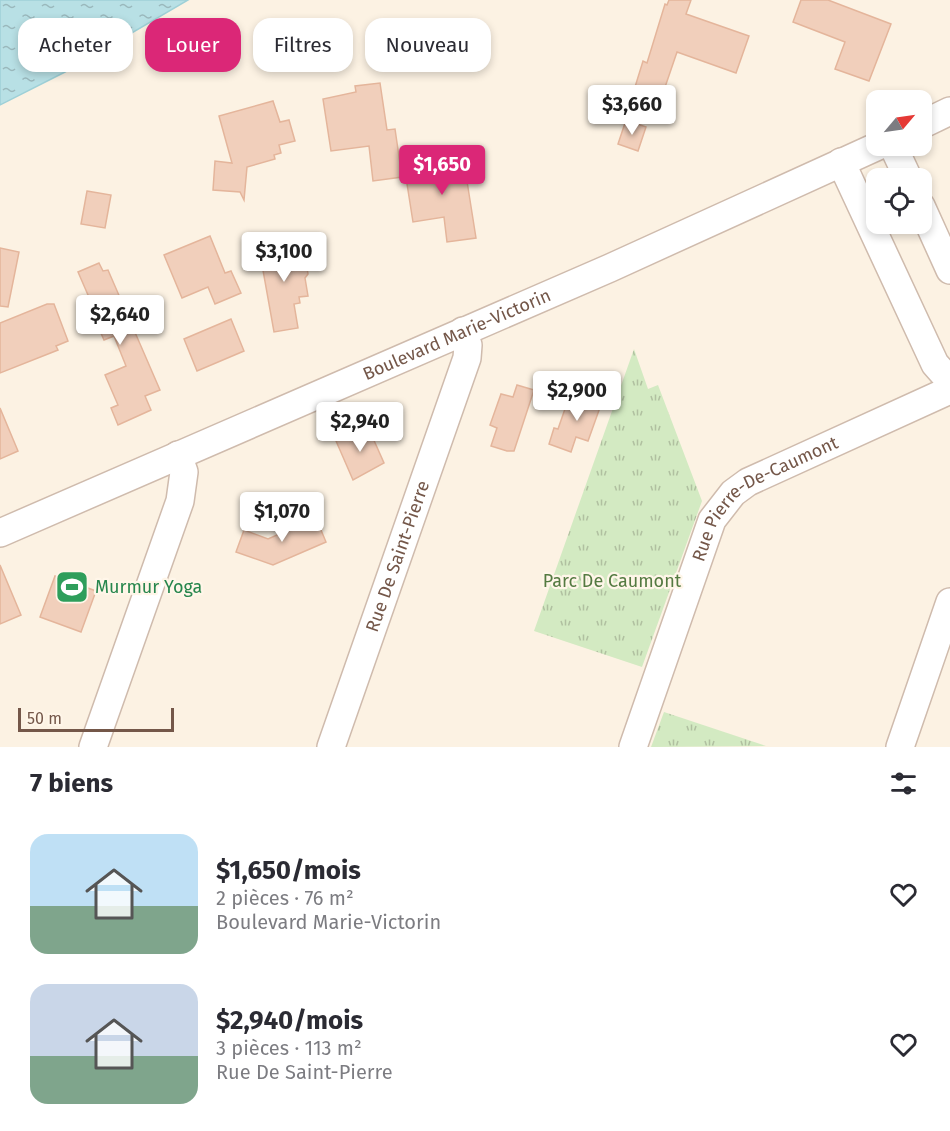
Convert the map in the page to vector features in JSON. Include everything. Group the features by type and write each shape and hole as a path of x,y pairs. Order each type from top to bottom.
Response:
{"street":[{"path":"932,120 950,111"},
{"name":"Boulevard Marie-Victorin","path":"0,533 463,331 866,151"},
{"path":"841,162 935,364 950,381"},
{"path":"932,230 950,270"},
{"name":"Rue De Saint-Pierre","path":"331,747 467,358 468,345 463,331"},
{"name":"Rue Pierre-De-Caumont","path":"633,747 712,519 719,509 748,482 950,390"},
{"path":"93,747 180,501 184,472 178,455"},
{"path":"900,747 950,602"}],"green space":[{"name":"Parc De Caumont","path":"634,349 648,389 658,385 702,501 642,667 534,631"},
{"path":"664,712 766,746 651,747"}],"water":[{"path":"0,0 188,0 157,18 145,18 145,25 133,32 133,18 18,18 18,72 65,72 0,105"}],"building":[{"path":"669,0 691,0 686,14 749,36 736,73 677,52 662,96 635,87 643,61 647,63 665,4 667,5"},
{"path":"801,0 828,0 891,24 869,81 835,69 845,42 793,22"},
{"path":"380,83 387,130 395,129 402,177 373,181 369,146 331,151 323,99 356,92 355,86"},
{"path":"273,101 280,122 289,120 295,141 279,145 281,153 274,155 275,159 247,167 244,200 240,192 213,190 215,161 232,163 219,116"},
{"path":"626,120 646,127 638,151 618,144"},
{"path":"463,156 476,238 447,242 444,217 413,222 404,165"},
{"path":"87,191 111,195 105,228 81,224"},
{"path":"210,236 225,273 231,271 241,293 215,304 208,287 182,298 164,255"},
{"path":"297,240 300,259 307,268 308,274 305,278 308,296 299,297 300,303 294,304 298,328 274,332 259,248"},
{"path":"0,248 19,252 8,307 0,306"},
{"path":"99,263 103,271 108,270 160,390 145,396 151,410 118,425 111,408 118,405 105,375 126,366 114,336 104,340 85,297 88,295 78,272"},
{"path":"47,304 54,304 68,341 56,346 58,350 0,373 0,323"},
{"path":"231,319 244,351 197,371 184,339"},
{"path":"517,385 534,390 514,451 507,451 491,446 497,428 490,425 501,394 513,397"},
{"path":"582,391 603,399 588,441 576,437 571,452 549,444 554,428 558,429 566,406 575,409"},
{"path":"0,408 18,451 0,459"},
{"path":"368,427 384,463 353,480 336,441"},
{"path":"316,518 326,542 273,565 236,552 244,530 268,539"},
{"path":"0,565 21,615 0,624"},
{"path":"55,576 96,591 81,632 40,617"}],"place":[{"name":"Murmur Yoga","path":"72,587"}]}
